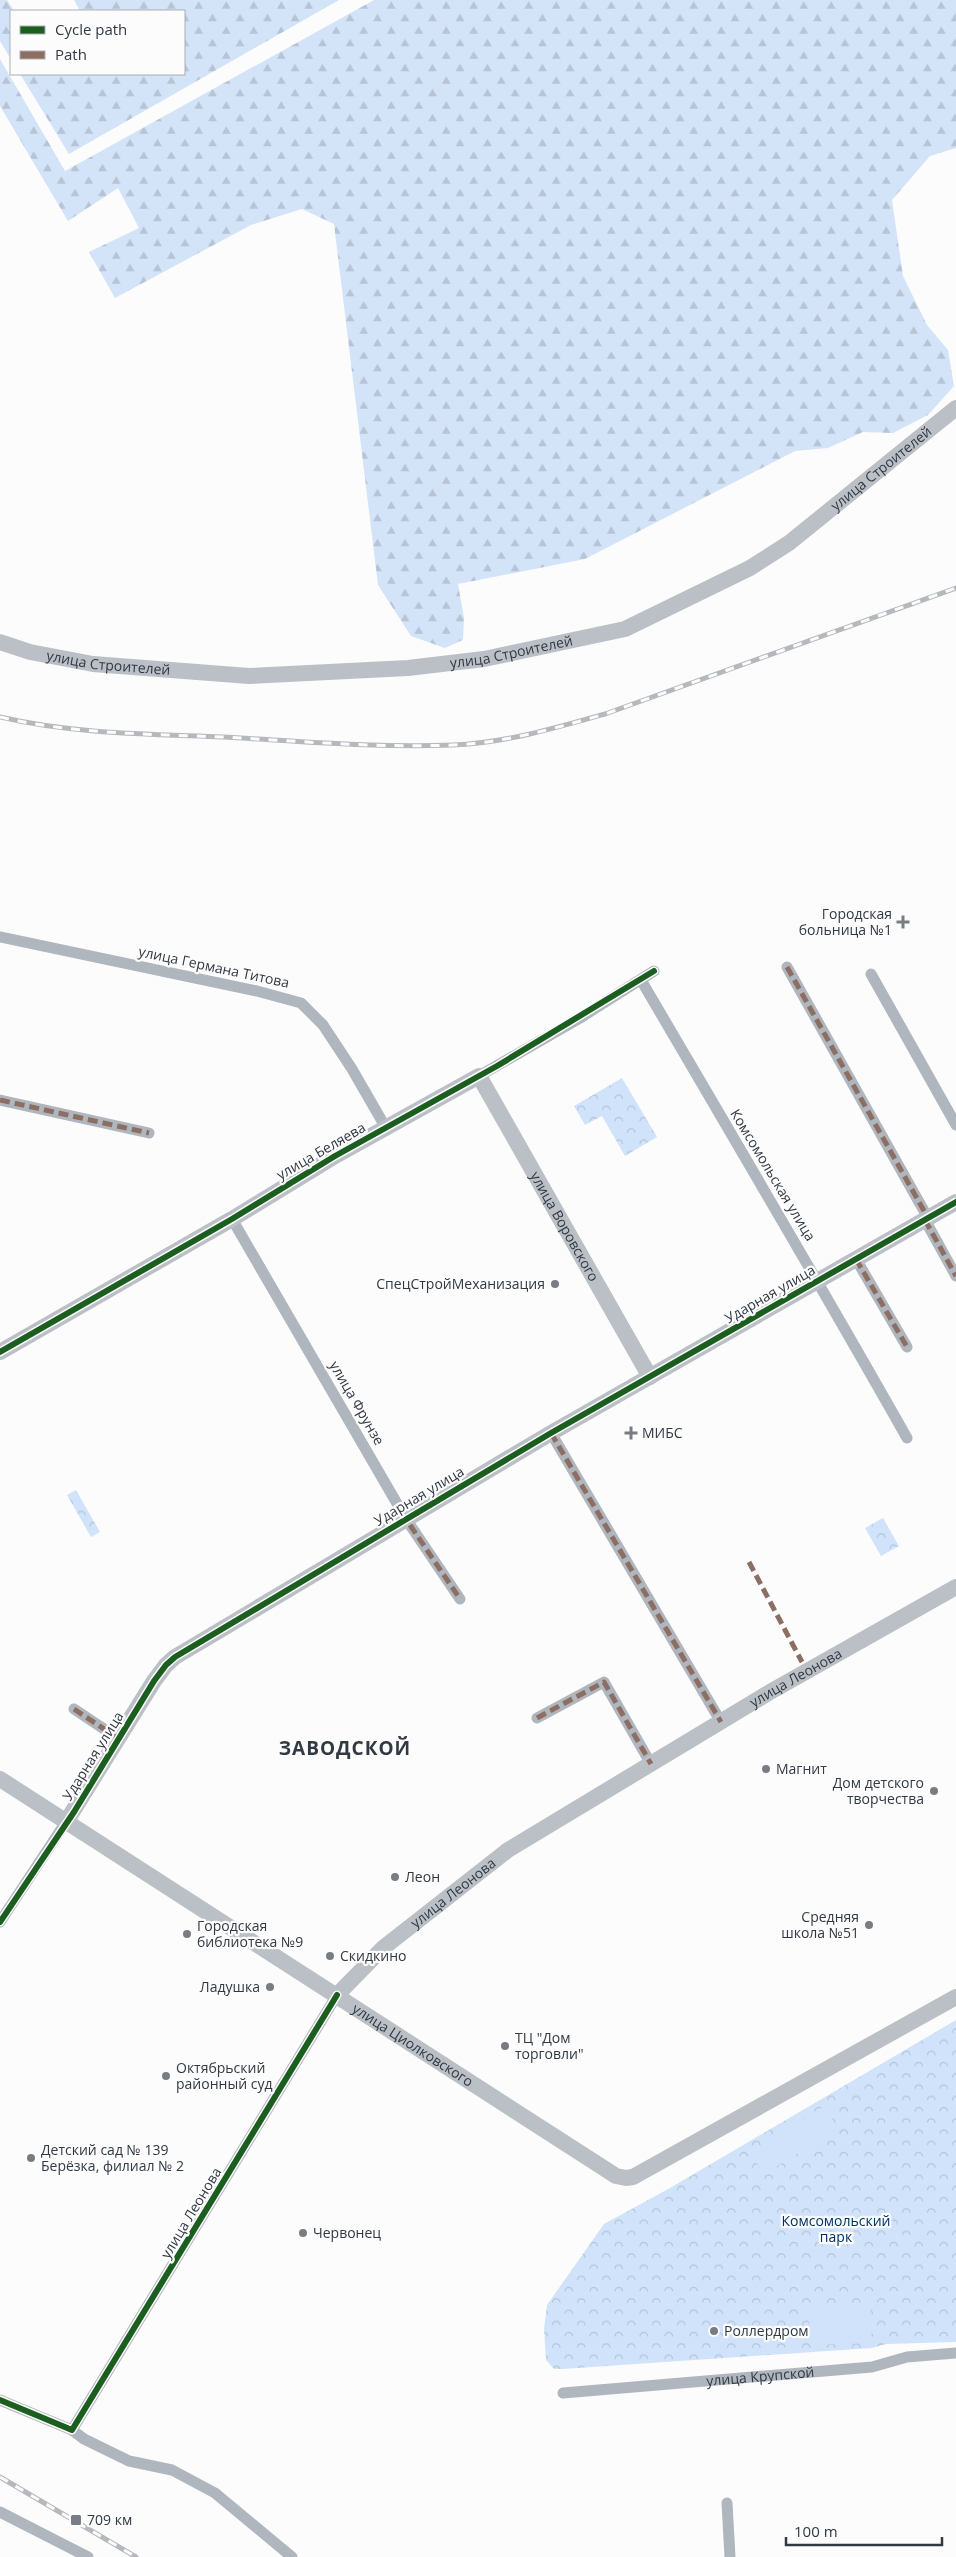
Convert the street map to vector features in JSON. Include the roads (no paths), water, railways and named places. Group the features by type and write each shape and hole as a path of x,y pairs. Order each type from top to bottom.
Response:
{"main road":[{"name":"улица Строителей","path":"0,642 30,652 93,664 249,676 408,668 484,660 625,629 750,568 789,543 956,408"},
{"name":"улица Беляева","path":"0,1352 479,1076"},
{"name":"улица Воровского","path":"479,1076 650,1377"},
{"name":"Ударная улица","path":"66,1822 120,1739 154,1681 166,1665 175,1657 550,1433 955,1202"},
{"name":"улица Леонова","path":"337,1995 384,1948 508,1850 721,1722 956,1587"},
{"name":"улица Циолковского","path":"0,1779 616,2176 633,2177 956,1997"}],"street":[{"name":"улица Германа Титова","path":"0,937 287,997 301,1003 323,1025 352,1069 386,1128"},
{"path":"787,967 956,1276"},
{"name":"улица Беляева","path":"479,1076 654,971"},
{"path":"871,974 956,1125"},
{"name":"Комсомольская улица","path":"640,980 818,1281 907,1438"},
{"path":"0,1100 149,1132"},
{"name":"улица Фрунзе","path":"232,1219 406,1519 460,1599"},
{"path":"856,1259 906,1347"},
{"path":"550,1433 721,1722"},
{"path":"538,1718 604,1682 651,1764"},
{"path":"74,1709 120,1739"},
{"name":"Ударная улица","path":"0,1922 66,1822"},
{"name":"улица Леонова","path":"72,2430 337,1995"},
{"name":"улица Крупской","path":"563,2393 872,2367 907,2357 956,2353"},
{"path":"0,2400 60,2423 84,2439 129,2461 172,2470 215,2493 292,2557"},
{"path":"727,2503 730,2557"},
{"path":"0,2512 88,2557"}],"railway":[{"path":"0,717 55,727 138,734 395,746 472,744 511,738 605,714 956,588"},
{"path":"0,2477 136,2557"}],"place":[{"name":"Городская больница №1","path":"903,922"},
{"name":"СпецСтройМеханизация","path":"555,1284"},
{"name":"МИБС","path":"631,1433"},
{"name":"Магнит","path":"766,1769"},
{"name":"Дом детского творчества","path":"934,1791"},
{"name":"Леон","path":"395,1877"},
{"name":"Средняя школа №51","path":"869,1925"},
{"name":"Городская библиотека №9","path":"187,1934"},
{"name":"Скидкино","path":"330,1956"},
{"name":"Ладушка","path":"270,1987"},
{"name":"ТЦ \"Дом торговли\"","path":"505,2046"},
{"name":"Октябрьский районный суд","path":"166,2076"},
{"name":"Детский сад № 139 Берёзка, филиал № 2","path":"31,2158"},
{"name":"Червонец","path":"303,2233"},
{"name":"Роллердром","path":"714,2331"},
{"name":"709 км","path":"76,2520"}],"district":[{"name":"ЗАВОДСКОЙ","path":"345,1748"}],"park label":[{"name":"Комсомольский парк","path":"836,2230"}]}
